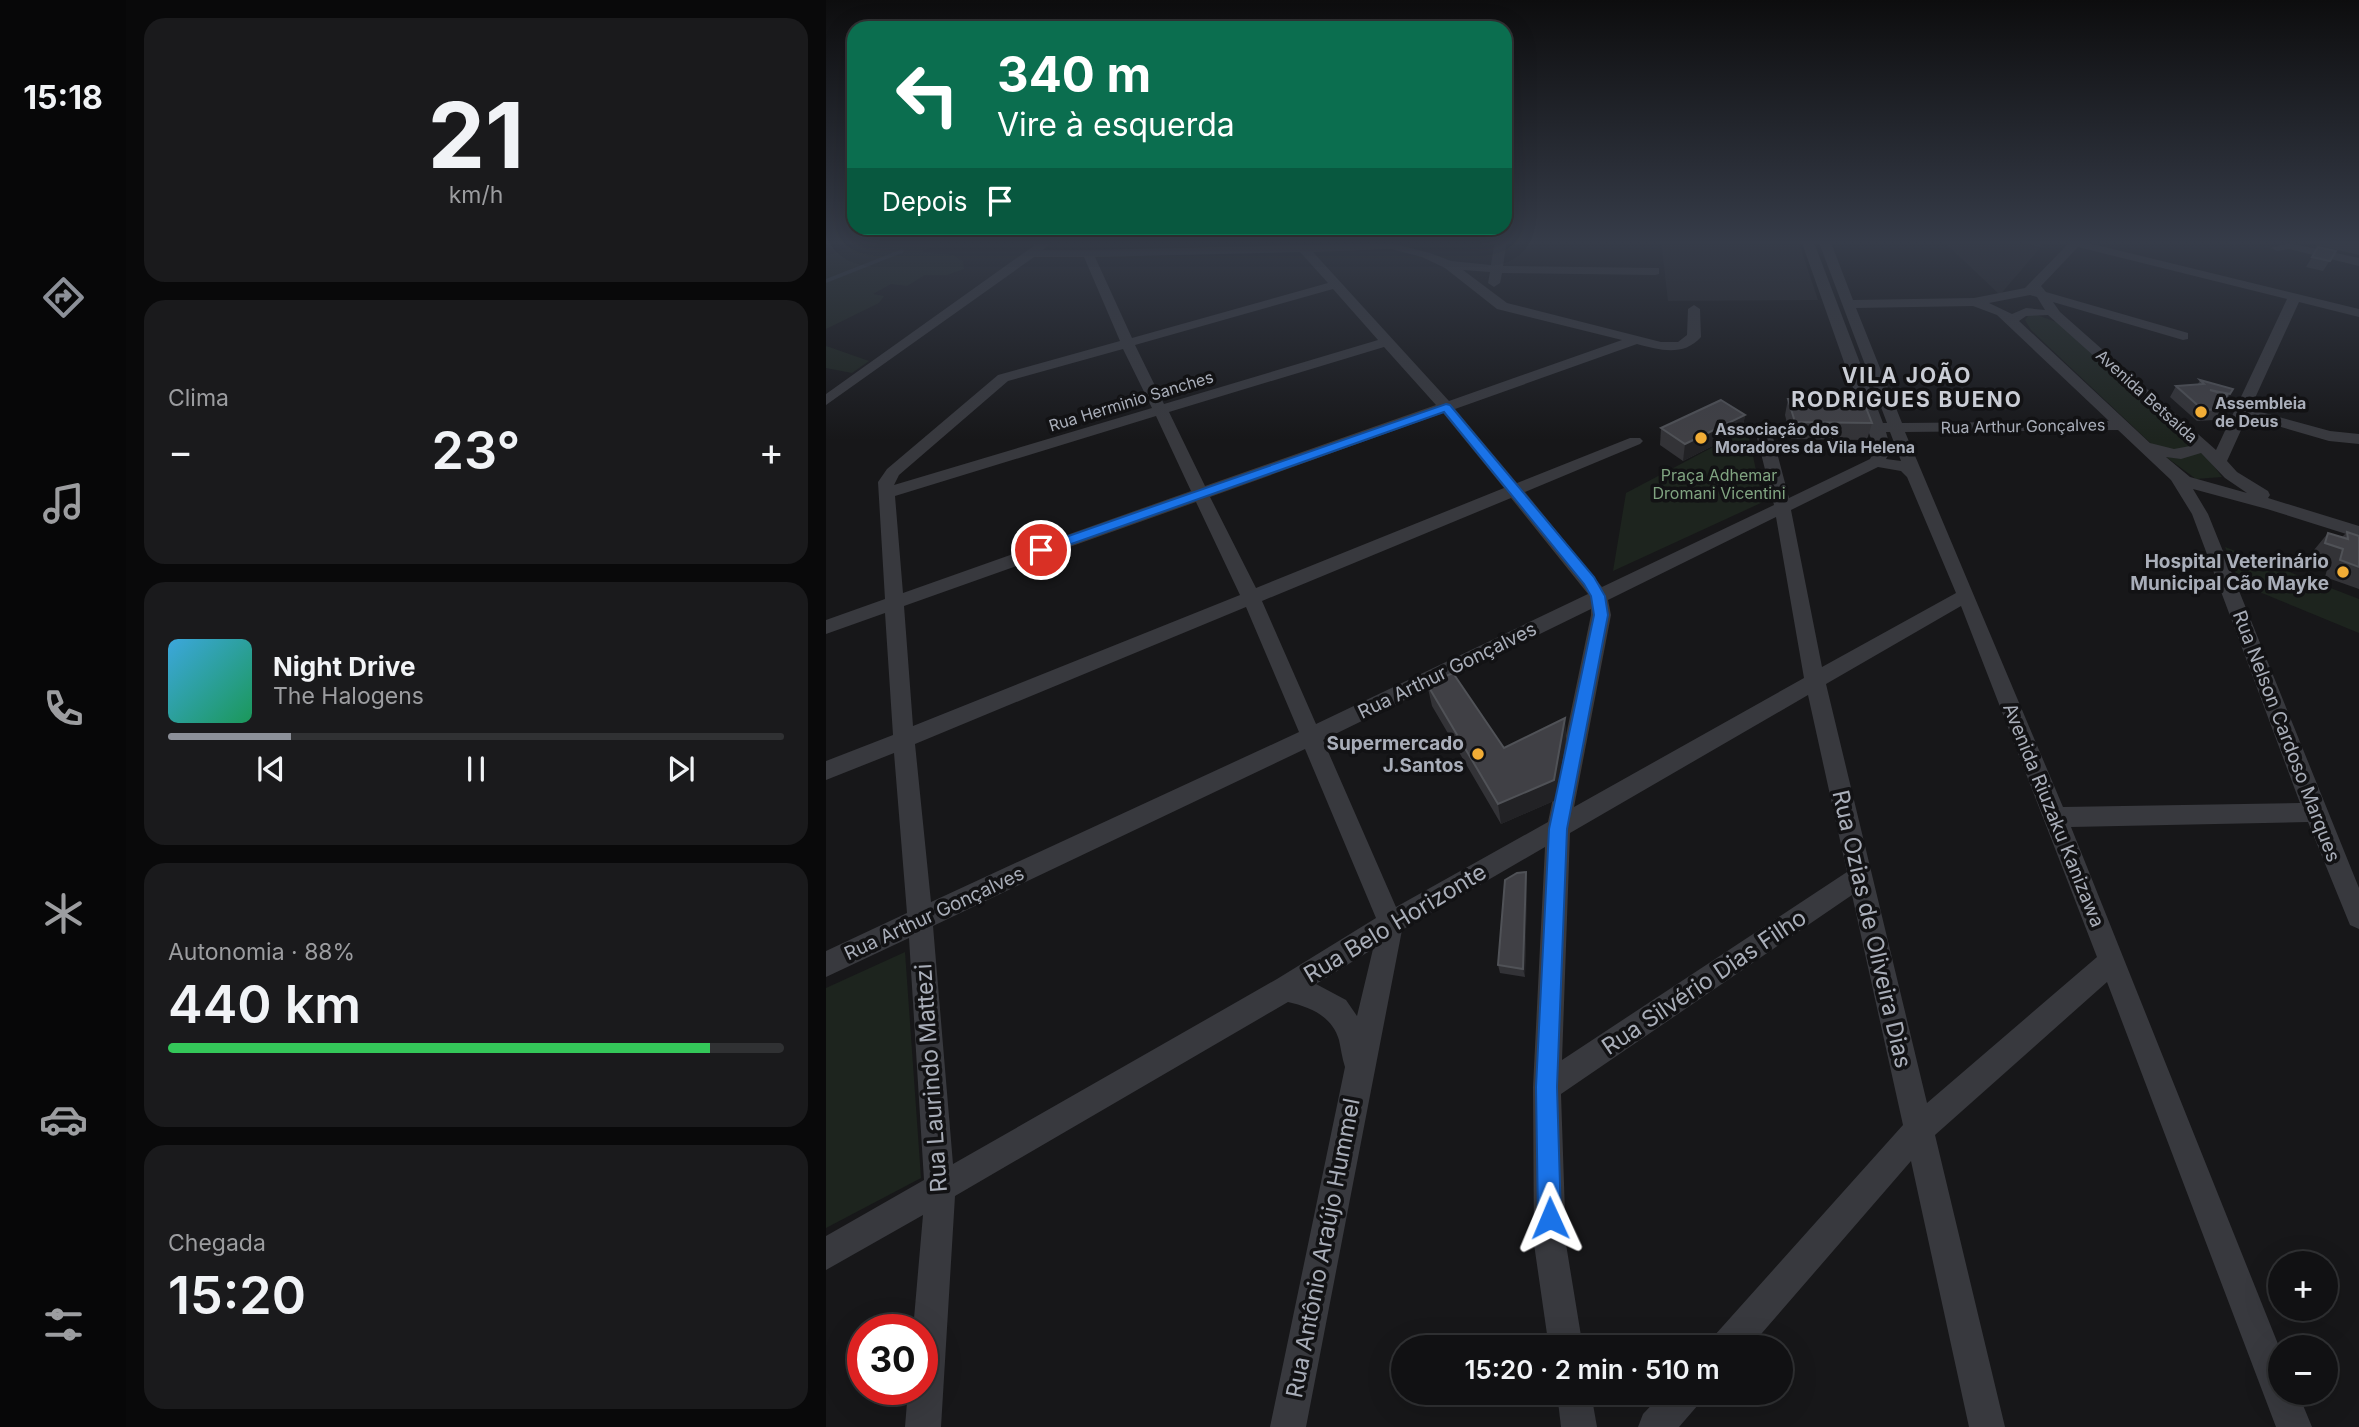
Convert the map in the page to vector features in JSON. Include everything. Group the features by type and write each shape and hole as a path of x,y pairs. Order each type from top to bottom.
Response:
{"street":[{"path":"826,401 957,307"},
{"path":"1111,307 1251,599 1391,923"},
{"path":"888,486 1003,378 1256,307"},
{"path":"1354,307 1446,407 1598,596 1601,615 1558,829 1547,1087 1550,1244 1564,1335"},
{"path":"1504,307 1632,341 1671,347 1681,346 1694,337 1694,309"},
{"path":"1832,307 1877,428 1883,450 1875,462 1906,467 1914,475"},
{"name":"Avenida Riuzaku Kanizawa","path":"1852,307 1914,475 2056,817 2268,1361"},
{"name":"Rua Nelson Cardoso Marques","path":"1987,307 2002,312 2096,384 2122,425 2177,477 2200,514 2315,812 2359,918"},
{"path":"2012,321 2022,307"},
{"path":"2044,307 2053,315"},
{"name":"Avenida Betsaída","path":"2044,307 2197,440 2231,475 2296,511"},
{"path":"2080,307 2183,336"},
{"path":"2219,461 2290,307"},
{"path":"2331,307 2359,313"},
{"path":"2012,321 2017,314 2024,312 2053,315 2067,309 2098,311"},
{"path":"826,627 1632,341"},
{"name":"Rua Herminio Sanches","path":"888,486 1161,410 1385,342"},
{"path":"2096,384 2136,387"},
{"path":"2242,411 2329,436 2359,439"},
{"path":"2178,424 2212,432 2233,429"},
{"name":"Rua Arthur Gonçalves","path":"1877,428 2122,425"},
{"name":"Rua Ozias de Oliveira Dias","path":"1763,430 1782,505 1815,680 1987,1427"},
{"path":"2143,445 2168,453 2193,453 2198,448 2197,440"},
{"path":"826,771 1635,441"},
{"name":"Rua Arthur Gonçalves","path":"826,964 1310,736 1875,462"},
{"path":"2208,487 2226,485 2231,475"},
{"name":"Rua Nelson Cardoso Marques","path":"2177,477 2192,485 2208,487 2200,514"},
{"name":"Rua Laurindo Mattezi","path":"888,486 903,740 920,919 940,1191 923,1427"},
{"name":"Avenida Betsaída","path":"2208,487 2296,511 2359,532"},
{"name":"Rua Belo Horizonte","path":"826,1254 940,1191 1286,988 1391,923 1966,595"},
{"path":"1775,702 1792,702 1815,711 1828,732"},
{"path":"2056,817 2315,812"},
{"name":"Rua Silvério Dias Filho","path":"1547,1087 1861,876"},
{"name":"Rua Antônio Araújo Hummel","path":"1289,1427 1359,1069 1391,923"},
{"path":"1737,1335 1917,1131 2112,961"},
{"name":"Rua Antônio Araújo Hummel","path":"1286,988 1316,996 1339,1011 1351,1030 1359,1069"},
{"path":"1576,1405 1579,1427"},
{"path":"1656,1427 1675,1405"},
{"name":"Avenida Riuzaku Kanizawa","path":"2285,1405 2294,1427"}],"green space":[{"path":"826,307 872,307 826,329"},
{"path":"2037,315 2059,323 2210,461 2222,477 2196,479 2162,454 2031,330 2025,320 2028,316"},
{"path":"826,346 869,361 852,373 826,368"},
{"name":"Praça Adhemar Dromani Vicentini","path":"1747,429 1763,502 1613,571 1626,493"},
{"path":"2225,547 2359,599 2359,633 2240,584"},
{"path":"905,952 921,1178 826,1228 826,988"}],"building":[{"path":"2200,380 2233,389 2230,394 2210,390 2227,395 2222,409 2203,410 2176,386 2204,384"},
{"path":"1788,399 1849,402 1847,399 1863,400 1872,423 1795,422"},
{"path":"1721,400 1745,415 1685,444 1661,428"},
{"path":"2347,532 2359,536 2359,567 2340,560 2343,549 2325,543 2328,533 2348,539"},
{"name":"Supermercado J.Santos","path":"1453,673 1504,748 1565,718 1554,780 1498,804 1427,684"},
{"path":"1526,872 1523,969 1498,965 1505,880 1517,873"}],"place":[{"name":"Assembleia de Deus","path":"2201,412"},
{"name":"Associação dos Moradores da Vila Helena","path":"1701,438"},
{"name":"Hospital Veterinário Municipal Cão Mayke","path":"2343,572"},
{"name":"Supermercado J.Santos","path":"1478,754"}],"district":[{"name":"VILA JOÃO RODRIGUES BUENO","path":"1907,388"}],"route":[{"path":"1041,550 1446,407 1589,581 1598,596 1601,615 1558,829 1547,1087 1550,1218"}]}
